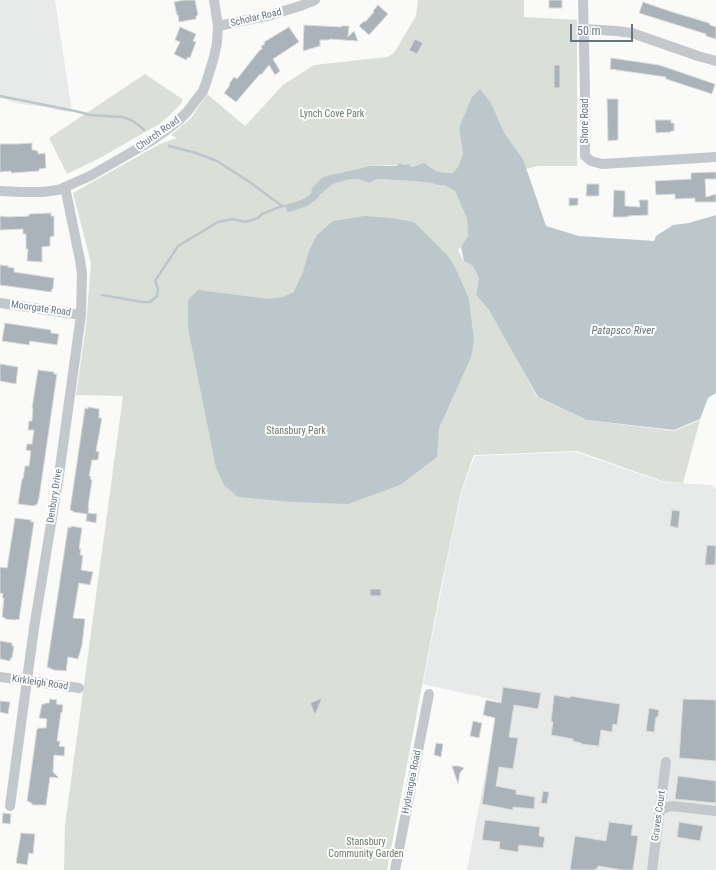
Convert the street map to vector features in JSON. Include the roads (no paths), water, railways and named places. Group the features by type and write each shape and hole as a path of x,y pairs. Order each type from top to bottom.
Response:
{"street":[{"name":"Church Road","path":"0,190 42,192 58,190 90,176 151,141 187,112 203,90 214,57 218,26 214,0"},
{"name":"Scholar Road","path":"218,26 271,15 315,0"},
{"name":"Shore Road","path":"583,0 585,156 591,161 602,164 716,157"},
{"path":"584,29 632,33 716,61"},
{"name":"Denbury Drive","path":"10,806 34,628 59,475 81,315 82,274 65,187"},
{"name":"Moorgate Road","path":"0,303 81,315"},
{"name":"Kirkleigh Road","path":"0,677 79,688"},
{"name":"Hydrangea Road","path":"395,870 429,694"},
{"name":"Graves Court","path":"652,870 666,762"},
{"path":"660,809 672,806 716,811"}],"water":[{"name":"Patapsco River","path":"480,89 491,103 505,134 523,159 546,226 579,236 654,241 656,236 673,225 689,223 716,215 716,393 708,398 700,419 674,430 587,420 538,397 489,310 476,295 479,278 473,266 464,261 461,247 468,236 467,219 455,191 444,185 377,179 369,183 362,180 346,180 333,184 307,206 287,212 286,206 288,204 301,200 311,194 312,188 323,177 369,166 396,166 400,163 403,165 409,164 413,167 424,163 436,171 452,173 458,167 463,154 459,128 472,97"},
{"path":"365,216 414,222 447,255 455,267 469,299 474,341 471,357 439,428 437,457 400,485 348,504 293,502 238,497 224,485 216,468 188,328 188,300 198,290 269,299 283,297 294,292 303,272 309,251 317,235 333,221"}],"waterway":[{"path":"0,96 91,115 122,117 131,120 144,130"},
{"path":"169,146 196,153 217,161 251,183 282,206 286,206"},
{"path":"102,295 150,302 157,296 158,289 155,281 178,246 218,222 233,219 246,222 258,218 262,214 282,206"}],"park label":[{"name":"Lynch Cove Park","path":"332,114"},
{"name":"Stansbury Park","path":"296,431"},
{"name":"Stansbury Community Garden","path":"366,848"}]}
